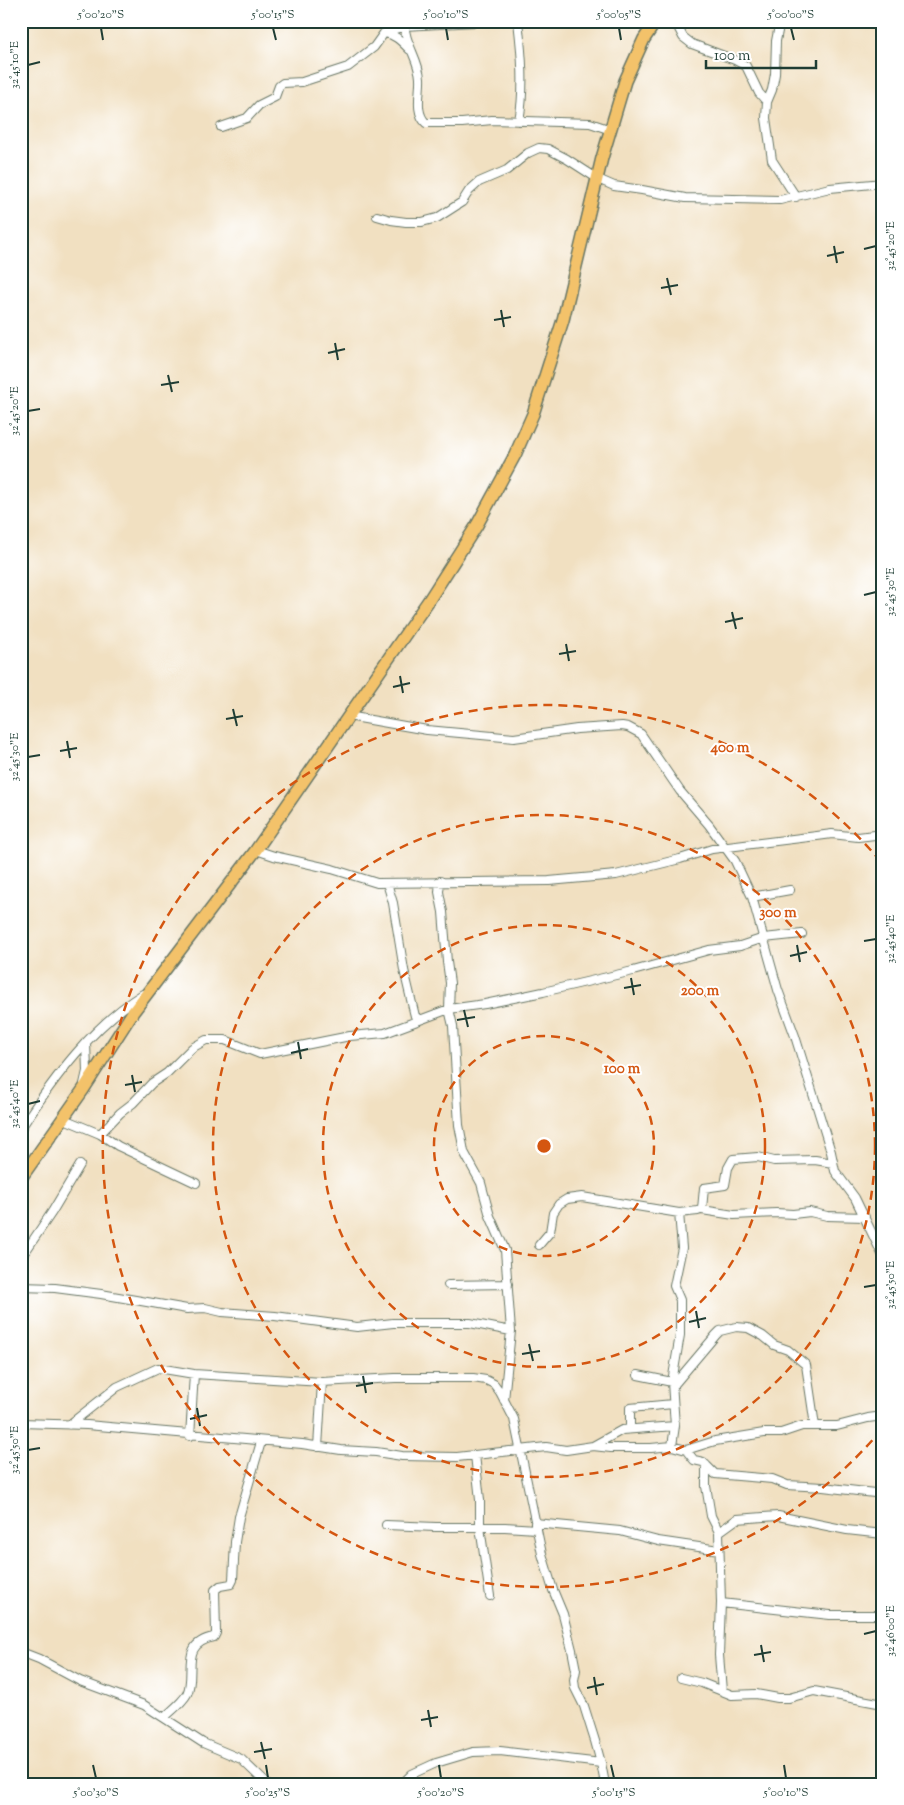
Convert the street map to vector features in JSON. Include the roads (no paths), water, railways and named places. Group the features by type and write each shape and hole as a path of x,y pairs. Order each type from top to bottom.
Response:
{"main road":[{"path":"21,1178 64,1119 132,1012 256,850 429,600 477,525 515,455 533,414 558,336 602,158 612,130 625,81 644,39 656,21"}],"street":[{"path":"222,127 247,118 259,105 275,97 279,86 283,83 302,82 348,67 374,47 384,33 404,24 494,21"},
{"path":"518,21 524,77 519,121"},
{"path":"675,21 683,38 692,44 736,60 746,66 759,93 767,102"},
{"path":"780,21 776,41 775,74 772,90 767,102 766,118 772,160 796,198"},
{"path":"404,24 411,52 419,70 420,112 426,123 462,123 492,120 590,123 612,130"},
{"path":"384,33 392,34 411,52"},
{"path":"377,216 406,222 422,222 437,218 462,202 479,182 507,170 528,153 538,148 548,149 561,155 598,179 617,187 685,198 771,200 796,198 830,188 883,183"},
{"path":"348,716 426,730 514,738 577,729 628,727 642,734 680,792 726,848 752,897 778,990 831,1152 832,1163 835,1171 865,1217 883,1256"},
{"path":"256,850 332,869 377,883 550,881 568,878 602,877 680,860 704,851 832,834 858,837 883,834"},
{"path":"440,881 439,892 443,912 446,962 450,983 449,1009 453,1026 459,1125 464,1152 481,1183 490,1216 505,1250 511,1331 504,1401"},
{"path":"387,883 393,903 404,970 414,1012 415,1016 420,1019"},
{"path":"752,897 790,890"},
{"path":"100,1134 120,1113 134,1103 152,1083 166,1075 192,1048 200,1042 210,1039 225,1040 260,1054 350,1036 385,1033 449,1009 543,992 633,971 697,952 740,946 764,938 802,934"},
{"path":"21,1128 70,1060 112,1016 149,991"},
{"path":"83,1090 87,1071 86,1044"},
{"path":"64,1119 100,1134 118,1146 196,1183"},
{"path":"702,1210 704,1188 725,1185 733,1158 758,1157 774,1161 815,1160 832,1163"},
{"path":"21,1258 52,1212 80,1165"},
{"path":"540,1245 550,1232 556,1208 562,1202 582,1197 679,1213 702,1210 734,1215 810,1212 827,1216 865,1217"},
{"path":"672,1446 675,1426 672,1385 680,1335 680,1300 674,1286 682,1248 679,1213"},
{"path":"448,1285 508,1284"},
{"path":"21,1287 72,1290 187,1309 205,1308 222,1312 357,1327 385,1324 470,1323 511,1331"},
{"path":"672,1385 720,1331 736,1327 748,1328 778,1347 788,1350 806,1365 815,1426"},
{"path":"69,1425 117,1387 153,1370 162,1368 194,1374 322,1382 395,1378 480,1378 494,1384 514,1419 536,1526 553,1590 566,1623 576,1670 575,1688 587,1714 602,1762 605,1784"},
{"path":"190,1436 194,1374"},
{"path":"638,1375 672,1385"},
{"path":"318,1447 322,1382"},
{"path":"630,1430 630,1408 673,1404"},
{"path":"21,1423 87,1425 402,1456 457,1457 546,1447 566,1450 593,1446 611,1448 672,1446 686,1450 715,1441 758,1434 781,1433 802,1426 836,1426 883,1416"},
{"path":"593,1446 619,1431 675,1426"},
{"path":"165,1717 186,1695 195,1647 201,1641 214,1637 216,1633 215,1590 220,1586 229,1585 233,1580 235,1542 239,1517 261,1442"},
{"path":"686,1450 694,1460 706,1465 715,1474 772,1479 794,1486 823,1487 883,1494"},
{"path":"475,1455 480,1500 480,1527 490,1596"},
{"path":"706,1465 706,1486 712,1516 719,1532 721,1604 719,1655 722,1691"},
{"path":"719,1532 733,1520 778,1516 847,1530 883,1534"},
{"path":"386,1525 536,1526 620,1531 658,1541 719,1550"},
{"path":"721,1604 830,1615 883,1615"},
{"path":"21,1652 39,1659 80,1681 144,1705 203,1743 241,1759 267,1784"},
{"path":"681,1678 702,1683 732,1696 756,1694 789,1698 814,1691 883,1704"},
{"path":"402,1784 412,1774 436,1763 459,1755 480,1752 500,1751 602,1762"}]}
